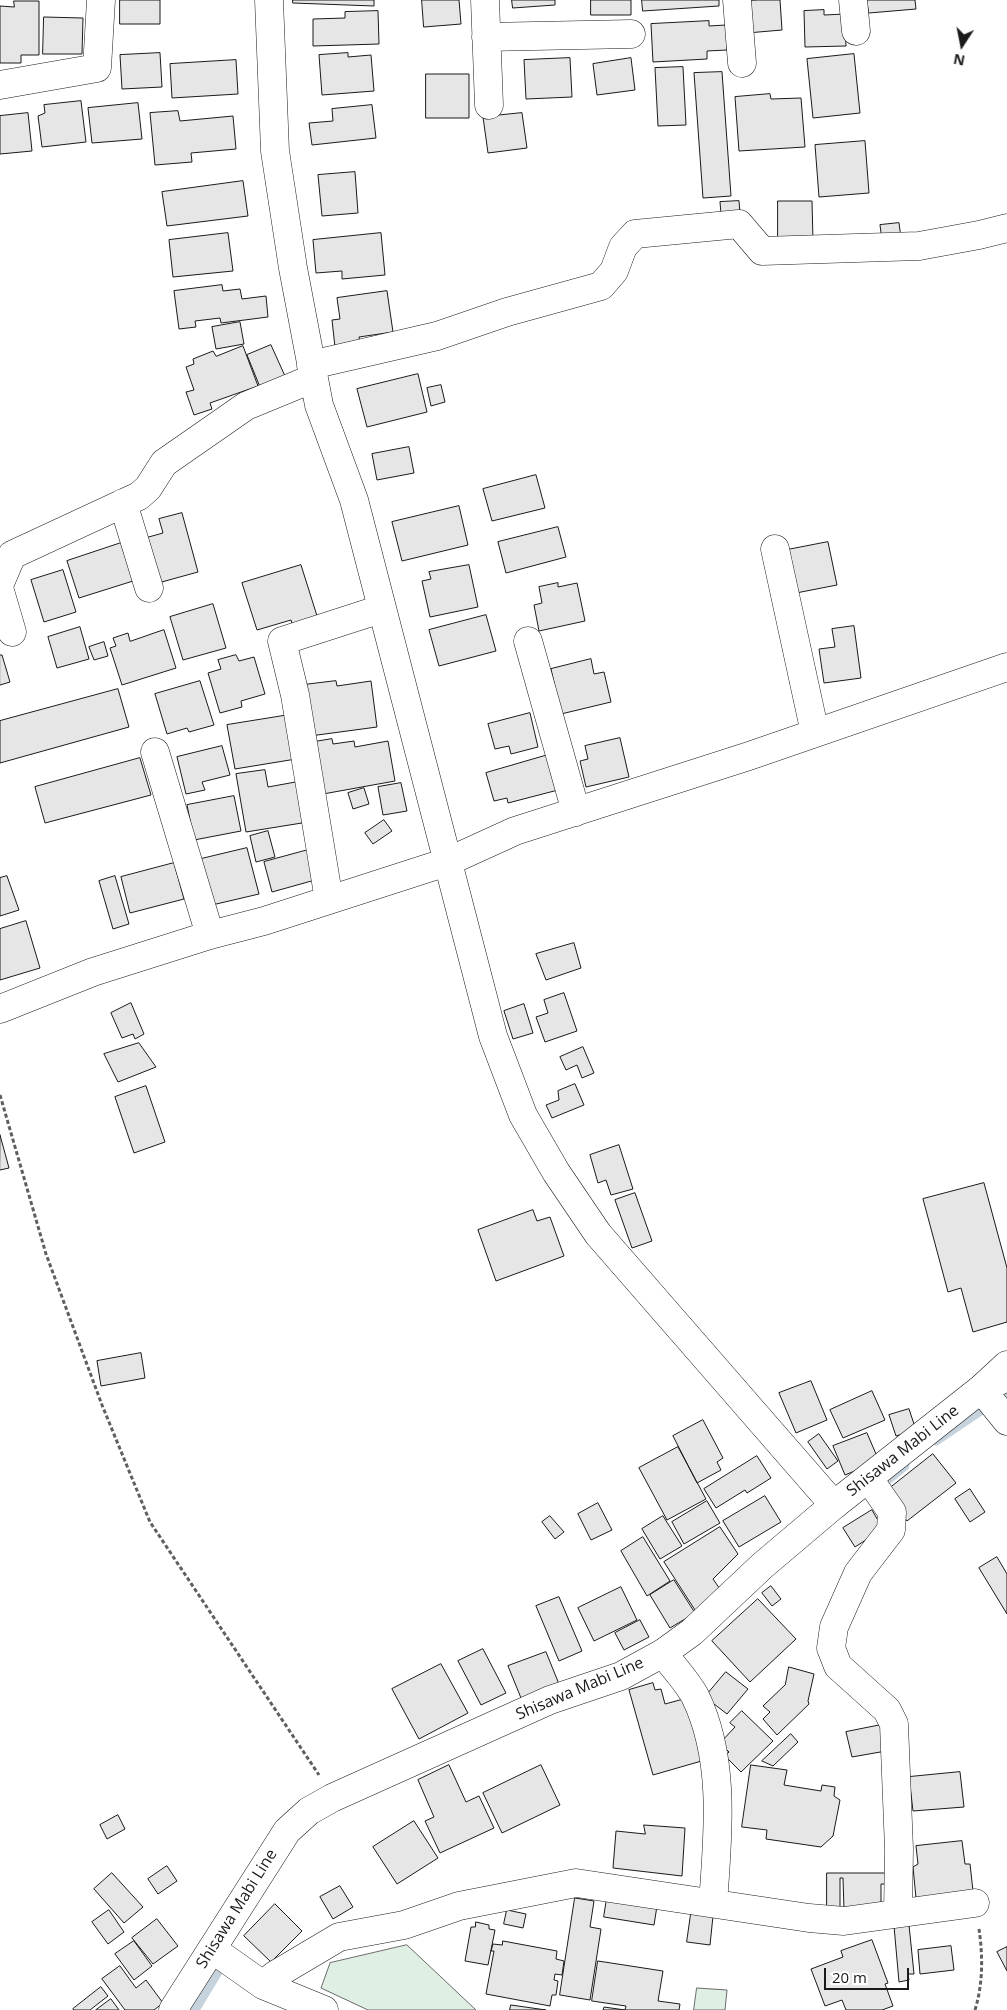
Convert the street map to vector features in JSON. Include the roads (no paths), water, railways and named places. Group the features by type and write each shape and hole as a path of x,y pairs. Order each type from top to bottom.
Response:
{"street":[{"path":"0,85 98,68 101,0"},
{"path":"269,0 275,151 293,268 319,405 354,500 493,1036 523,1115 556,1172 598,1234 834,1505"},
{"path":"485,0 488,105"},
{"path":"737,0 742,63"},
{"path":"853,0 856,32"},
{"path":"486,37 631,34"},
{"path":"0,583 12,555 139,496 148,488 164,463 246,406 313,372 437,336 507,312 601,286 614,271 623,247 635,234 739,224 762,251 919,246 979,236 1007,228"},
{"path":"123,503 149,588"},
{"path":"775,549 815,733"},
{"path":"0,592 12,632"},
{"path":"329,900 295,695 282,641 381,609"},
{"path":"528,641 576,812"},
{"path":"0,1009 92,972 210,935 264,921 447,862 515,831 815,733 1007,667"},
{"path":"155,752 210,935"},
{"name":"Shisawa Mabi Line","path":"173,2010 287,1831 309,1812 332,1798 550,1700 621,1676 663,1653 692,1632 762,1566 834,1505 874,1485 993,1404 1007,1365"},
{"path":"993,1404 1007,1377"},
{"path":"874,1485 892,1512 891,1530 858,1573 834,1627 831,1648 838,1666 887,1710 894,1724 899,1849 898,1913"},
{"path":"663,1653 694,1695 710,1733 719,1814 713,1902"},
{"path":"268,1998 275,1975 339,1936 404,1925 459,1906 576,1883 713,1902 809,1918 844,1921 975,1903"},
{"path":"212,1949 268,1998 324,2010"}],"waterway":[{"path":"936,1441 982,1410 1007,1397"},
{"path":"878,1488 905,1466"},
{"path":"195,2010 218,1972"}]}
